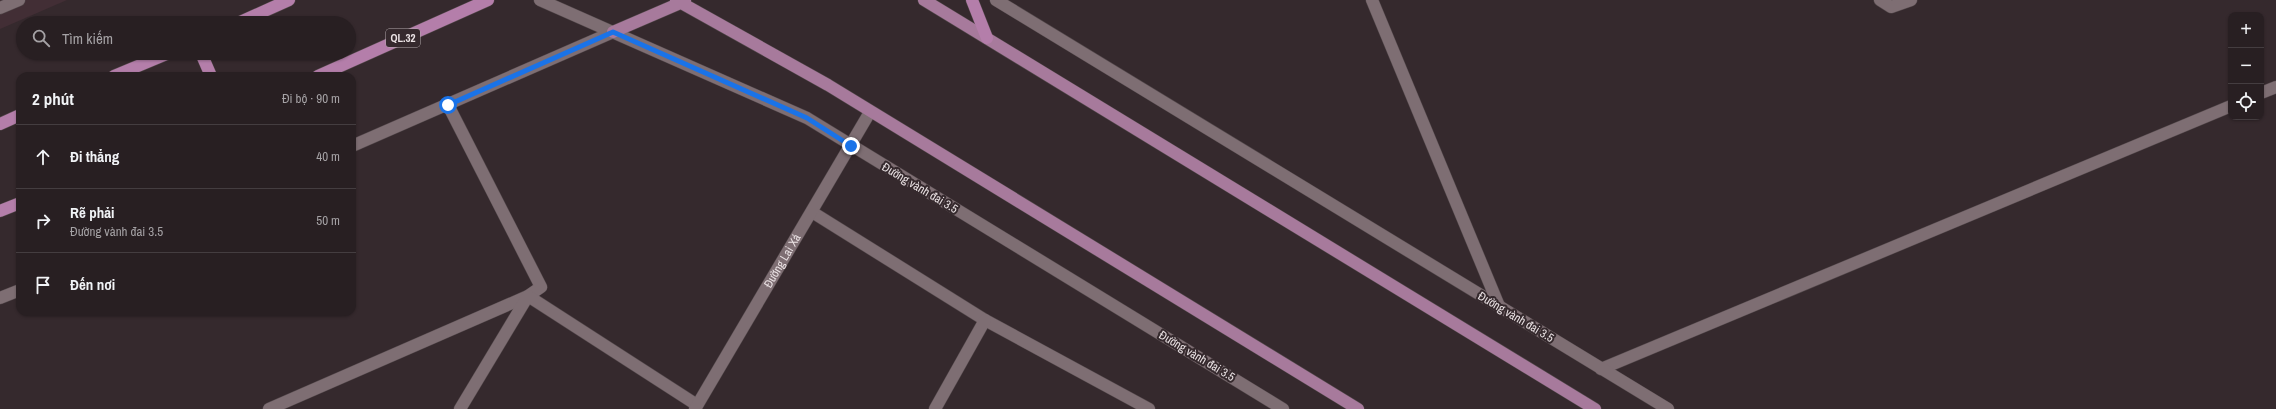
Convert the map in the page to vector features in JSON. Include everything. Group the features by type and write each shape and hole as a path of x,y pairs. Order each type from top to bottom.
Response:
{"highway":[{"path":"254,16 289,0"},
{"name":"QL.32","path":"356,59 488,0"},
{"path":"972,0 987,38"},
{"path":"124,72 152,60"},
{"path":"204,60 209,72"},
{"name":"QL.32","path":"327,72 354,60"},
{"path":"0,124 16,117"},
{"path":"0,211 16,205"}],"main road":[{"path":"924,0 1595,409"},
{"path":"613,32 681,1 870,112 1358,409"}],"street":[{"path":"0,8 20,0"},
{"name":"Đường vành đai 3.5","path":"540,0 807,118 1283,409"},
{"name":"Đường vành đai 3.5","path":"996,0 1668,409"},
{"path":"1372,0 1499,306"},
{"path":"1880,0 1891,8 1911,0"},
{"path":"356,144 613,32"},
{"path":"2264,92 2276,87"},
{"path":"269,409 528,296 541,287 448,105"},
{"path":"1602,369 2228,107"},
{"name":"Đường Lai Xá","path":"696,407 870,112"},
{"path":"812,212 985,320 1149,409"},
{"path":"0,298 16,292"},
{"path":"528,296 696,407"},
{"path":"460,409 528,296"},
{"path":"935,409 985,320"}],"shaded area":[{"path":"0,0 67,0 30,16 16,16 16,22 0,29"}],"route":[{"path":"448,105 613,32 807,118 851,146"}]}
